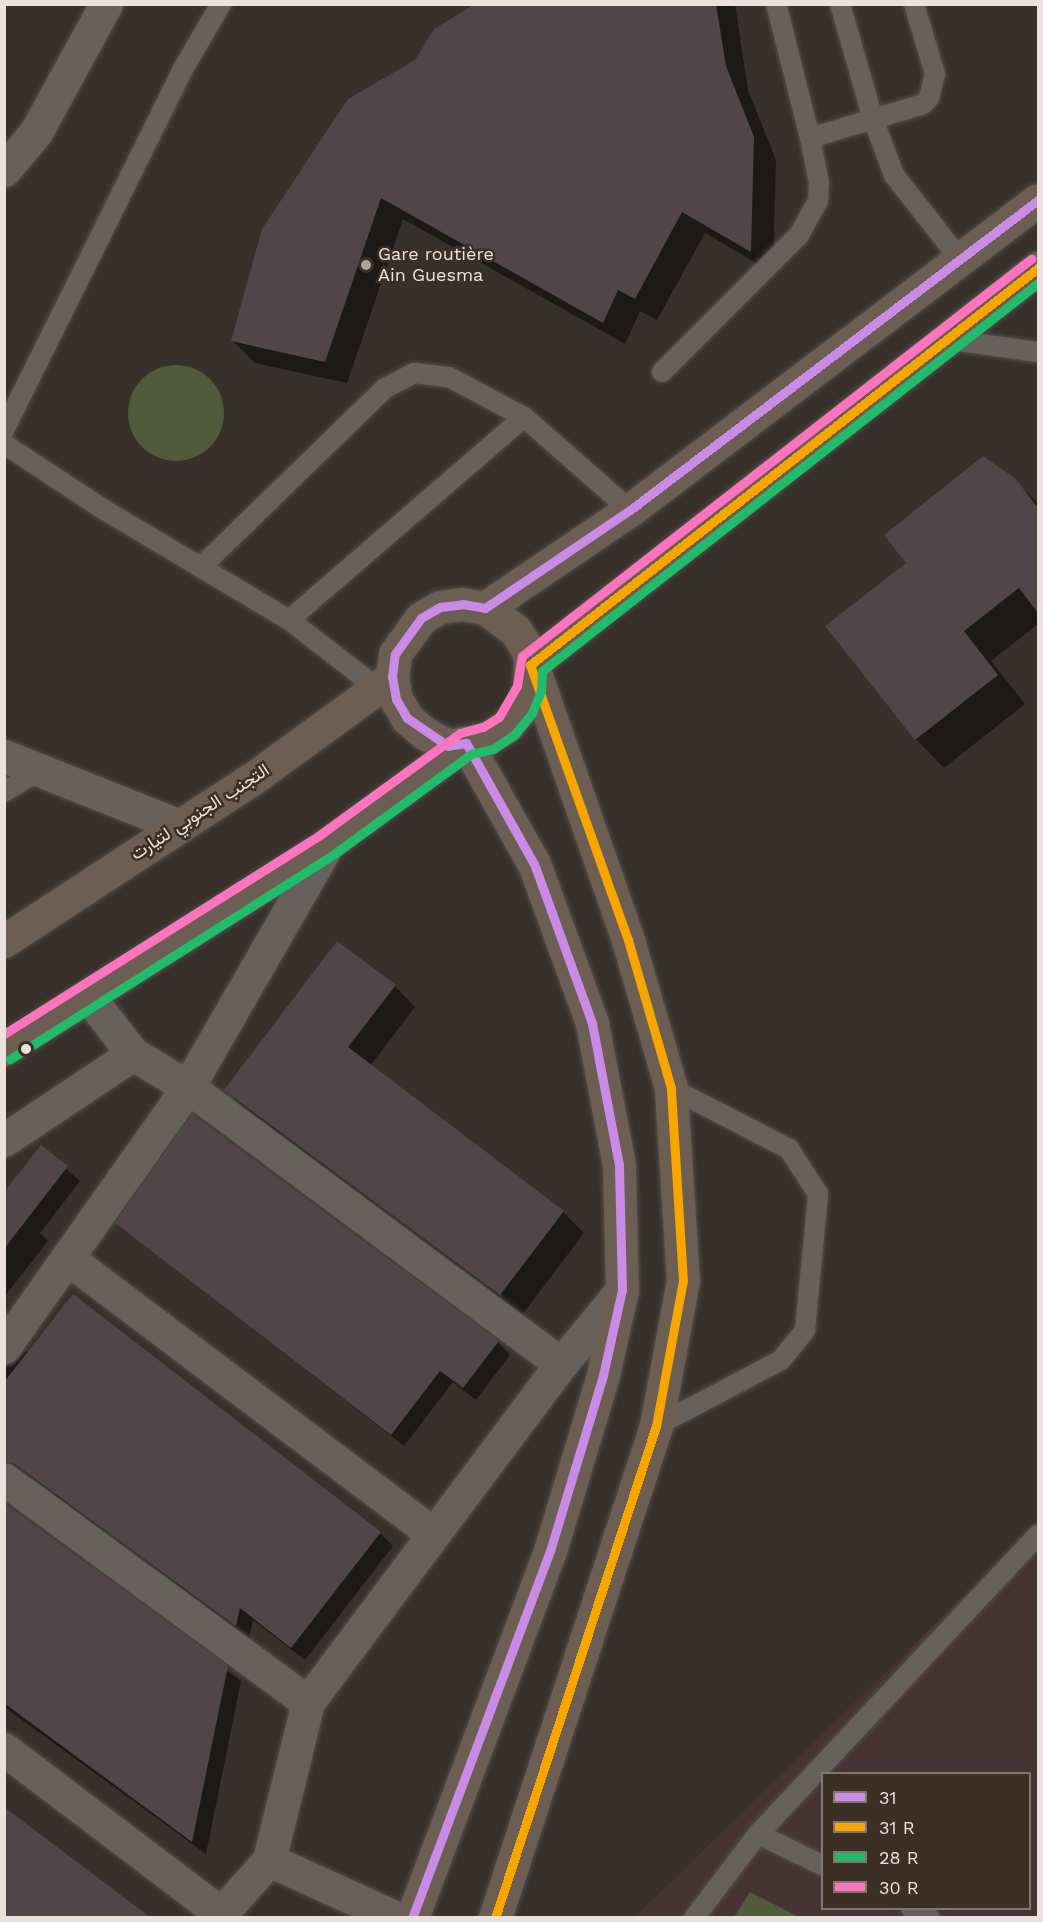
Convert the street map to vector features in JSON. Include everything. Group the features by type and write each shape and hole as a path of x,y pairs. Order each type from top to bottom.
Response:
{"highway":[{"path":"485,608 630,510 1038,200"},
{"path":"530,665 1038,268"},
{"path":"495,1917 656,1426 683,1281 671,1088 628,940 530,665 516,630 485,608 463,604 440,607 421,618 394,654 386,683 407,718 424,733 448,746 488,738 507,726 521,709 530,688 530,665"},
{"name":"التجنب الجنوبي لتيارت","path":"4,941 177,825 252,779 386,683"},
{"path":"4,1049 328,844 466,743"},
{"path":"412,1917 550,1551 603,1375 622,1290 619,1165 592,1023 534,864 466,743"}],"street":[{"path":"4,170 36,132 106,4"},
{"path":"4,756 177,825"},
{"path":"4,1347 188,1087 328,844"},
{"path":"88,996 133,1054 188,1087 561,1364"},
{"path":"4,1140 133,1054"},
{"path":"67,1258 432,1533"},
{"path":"8,1759 218,1915 269,1860 308,1701 561,1364 622,1290"},
{"path":"4,1479 308,1701"},
{"path":"269,1860 396,1917"}],"lane":[{"path":"4,430 183,69 221,4"},
{"path":"662,372 809,222 818,201 819,183 810,138 776,4"},
{"path":"840,4 873,119 894,175 959,258"},
{"path":"810,138 923,104 933,91 935,74 914,4"},
{"path":"945,339 1038,352"},
{"path":"202,566 400,377 429,372 449,377 524,417 630,510"},
{"path":"289,620 524,417"},
{"path":"4,444 103,509 202,566 386,683"},
{"path":"4,792 39,771"},
{"path":"656,1426 781,1360 805,1330 818,1194 789,1149 671,1088"},
{"path":"694,1917 758,1834 1038,1535"},
{"path":"758,1834 821,1865"},
{"path":"915,1910 930,1917"}],"shaded area":[{"path":"1038,1523 1038,1917 635,1917"}],"green space":[{"path":"176,365 194,369 210,379 220,395 224,413 220,431 210,447 194,457 176,461 158,457 142,447 132,431 128,413 132,395 142,379 158,369"},
{"path":"750,1892 799,1917 734,1917"}],"building":[{"path":"475,4 716,4 726,66 754,137 751,252 682,212 635,299 618,290 603,323 381,198 325,362 231,341 262,229 348,99 415,60 434,29"},
{"path":"983,456 1016,479 1038,508 1038,613 1019,588 964,631 998,675 915,740 825,626 906,563 884,535"},
{"path":"337,941 396,985 348,1047 564,1211 500,1295 224,1090"},
{"path":"192,1114 499,1341 463,1388 440,1371 391,1435 115,1223"},
{"path":"41,1145 68,1166 4,1249 4,1192"},
{"path":"73,1294 381,1532 291,1648 240,1608 236,1626 15,1464 4,1461 4,1382"},
{"path":"4,1503 228,1666 192,1842 4,1703"},
{"path":"4,1807 150,1917 4,1917"}],"transit line":[{"name":"31","path":"412,1918 550,1551 603,1375 622,1290 619,1165 592,1023 534,864 466,743 448,746 407,718 396,699 392,677 395,654 421,618 440,607 463,604 485,608 630,510 1038,200"},
{"path":"4,1034 321,834 460,733 483,727 499,717 517,686 522,656 1031,259"},
{"path":"495,1918 656,1426 683,1281 671,1088 628,940 530,665 1038,268"},
{"path":"10,1059 334,854 471,754 493,749 514,735 532,713 541,691 542,671 1038,283"}],"place":[{"name":"Gare routière Ain Guesma","path":"366,265"}]}
